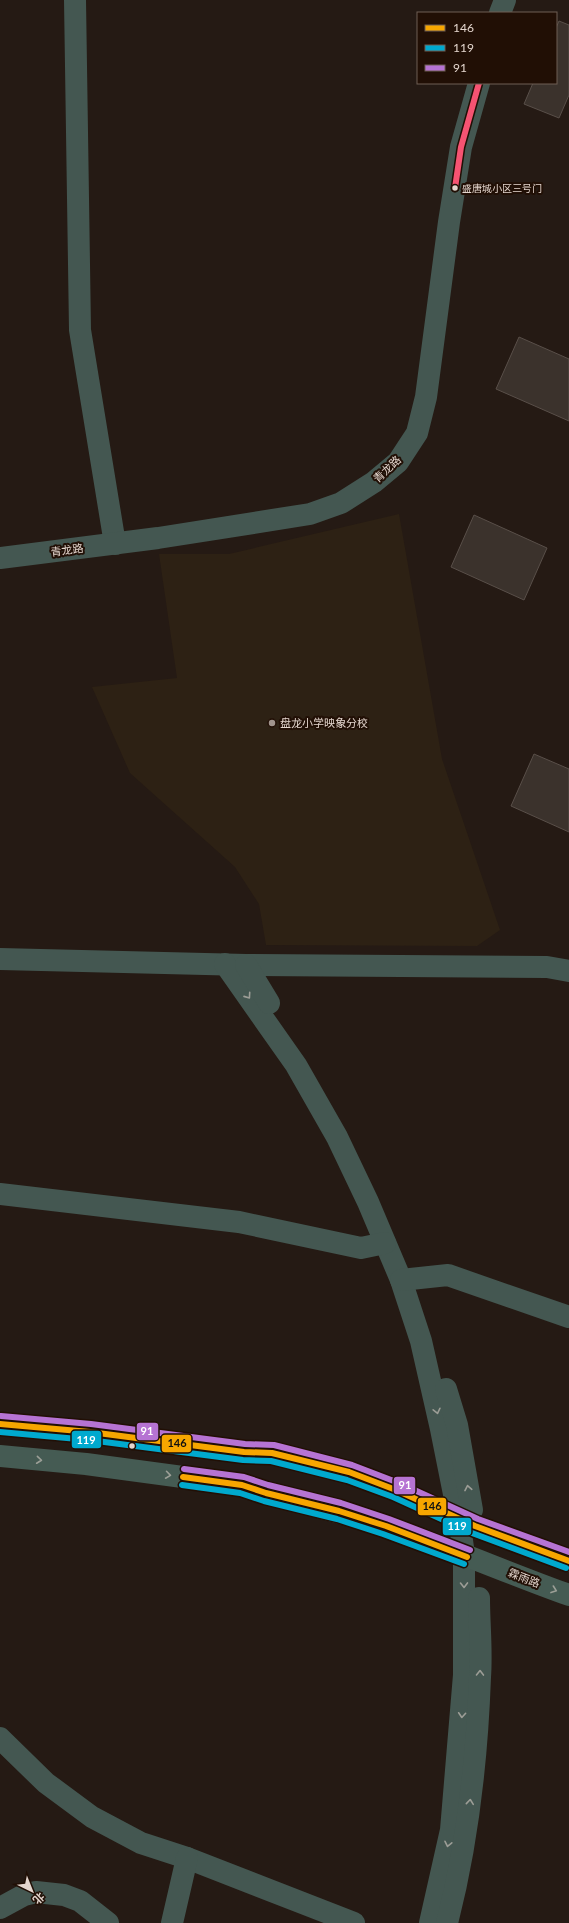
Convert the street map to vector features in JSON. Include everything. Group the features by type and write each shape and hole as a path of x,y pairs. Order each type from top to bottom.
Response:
{"main road":[{"path":"0,1424 90,1432 244,1452 272,1453 349,1472 396,1490 467,1522 569,1561"},
{"name":"霖雨路","path":"0,1456 86,1464 242,1485 366,1520 569,1595"}],"street":[{"path":"75,0 80,330 114,544"},
{"path":"500,12 505,0"},
{"name":"青龙路","path":"0,558 114,544 310,514 341,503 374,482 398,462 417,433 426,397 449,222 461,147 479,84"},
{"path":"0,959 235,965 547,968 569,971"},
{"path":"235,965 296,1065 337,1137 385,1243 406,1279"},
{"path":"235,965 304,1058 346,1130 377,1196 457,1425 471,1558 480,1675 476,1749 467,1833 447,1923"},
{"path":"0,1194 239,1222 361,1248 385,1243"},
{"path":"406,1279 448,1275 569,1317"},
{"path":"430,1923 451,1830 460,1747 471,1558"},
{"path":"0,1738 46,1783 92,1817 141,1843 187,1858 354,1923"},
{"path":"172,1923 187,1858"},
{"path":"0,1908 24,1895 36,1892 64,1895 80,1901 108,1923"}],"shaded area":[{"name":"盘龙小学映象分校","path":"399,514 442,759 500,930 477,946 266,945 259,904 235,867 130,773 92,687 177,678 159,554 229,554"}],"building":[{"path":"559,21 569,25 569,95 559,118 524,104 533,84 557,84 557,26"},
{"path":"519,337 569,359 569,421 496,389"},
{"path":"474,515 547,548 524,600 451,567"},
{"path":"534,754 569,769 569,832 511,806"}],"transit line":[{"path":"455,188 461,147 479,84"},
{"name":"91","path":"1,1416 91,1424 245,1444 274,1445 352,1465 399,1483 478,1519 569,1552"},
{"name":"146","path":"0,1424 90,1432 244,1452 272,1453 349,1472 396,1490 475,1526 569,1561"},
{"name":"119","path":"0,1432 89,1440 243,1460 271,1461 347,1480 393,1497 472,1533 566,1568"},
{"name":"91","path":"184,1469 244,1477 268,1485 341,1503 389,1519 470,1550"},
{"name":"146","path":"183,1477 242,1485 266,1493 339,1511 386,1526 467,1557"},
{"name":"119","path":"182,1485 240,1493 264,1501 337,1519 383,1534 464,1564"}],"place":[{"name":"盛唐城小区三号门","path":"455,188"},
{"name":"盘龙小学映象分校","path":"272,723"}]}
